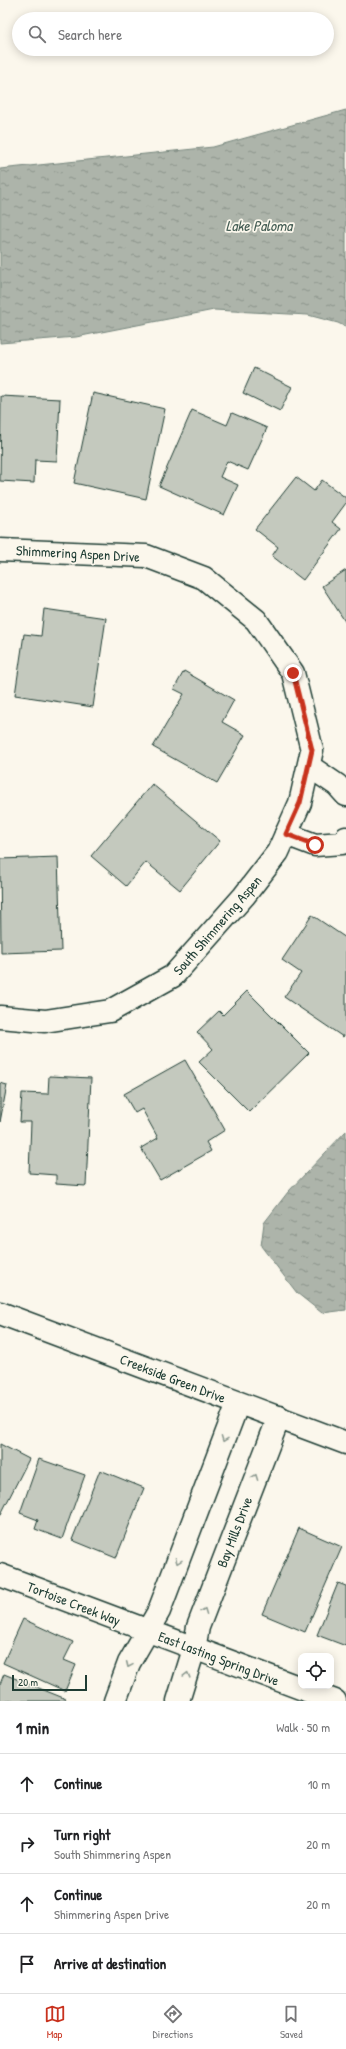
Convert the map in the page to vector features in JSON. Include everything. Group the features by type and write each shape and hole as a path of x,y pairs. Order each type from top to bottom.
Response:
{"street":[{"name":"Shimmering Aspen Drive","path":"0,550 146,556 204,578 256,620 293,673 311,758"},
{"path":"311,758 346,795"},
{"name":"South Shimmering Aspen","path":"0,1017 45,1021 110,1011 173,976 244,896 278,852 300,803 311,758"},
{"path":"286,834 315,845 342,843 346,838"},
{"name":"Creekside Green Drive","path":"0,1313 346,1443"},
{"path":"115,1701 129,1663 159,1611 238,1403"},
{"name":"Bay Mills Drive","path":"178,1701 194,1649 198,1627 279,1417"},
{"name":"Tortoise Creek Way","path":"0,1575 148,1631"},
{"name":"East Lasting Spring Drive","path":"148,1631 335,1701"}],"water":[{"name":"Lake Paloma","path":"346,110 346,327 338,323 308,315 214,310 76,337 0,343 0,169 213,147"},
{"path":"346,1131 346,1310 322,1313 297,1293 261,1246 264,1223 288,1192"}],"building":[{"path":"254,368 292,387 280,411 243,393"},
{"path":"93,393 165,409 146,499 74,483"},
{"path":"1,396 60,399 57,461 35,460 34,483 0,481"},
{"path":"192,410 227,425 232,413 267,428 248,470 227,461 220,477 238,485 224,515 159,486"},
{"path":"296,477 314,491 322,480 346,498 346,503 332,522 341,529 303,580 272,556 278,547 255,529"},
{"path":"346,570 346,623 322,586"},
{"path":"44,609 106,618 93,707 15,695 24,634 41,636"},
{"path":"184,671 234,700 222,722 245,735 217,783 153,747 184,694 174,689"},
{"path":"152,784 220,841 180,890 146,862 126,886 91,856"},
{"path":"58,857 61,951 1,953 0,859"},
{"path":"312,915 346,938 346,1032 343,1037 284,997 301,973 282,960"},
{"path":"247,991 309,1053 249,1112 199,1062 213,1049 197,1032 219,1011 223,1015"},
{"path":"185,1060 225,1130 206,1142 211,1151 160,1180 141,1148 158,1138 142,1109 135,1113 124,1094"},
{"path":"49,1076 91,1078 86,1186 56,1184 56,1175 29,1173 31,1122 20,1122 22,1093 48,1094"},
{"path":"0,1083 7,1085 0,1122"},
{"path":"0,1444 29,1459 0,1516"},
{"path":"39,1459 85,1475 62,1539 35,1529 38,1520 20,1513"},
{"path":"100,1470 144,1488 116,1558 72,1540"},
{"path":"299,1528 342,1547 305,1632 262,1614"},
{"path":"338,1583 346,1586 346,1646 317,1635"},
{"path":"23,1619 73,1642 64,1660 76,1665 65,1691 3,1663"},
{"path":"4,1674 66,1699 65,1701 0,1701 0,1684"}],"route":[{"path":"293,673 310,734 312,750 300,803 286,834 315,845"}]}
